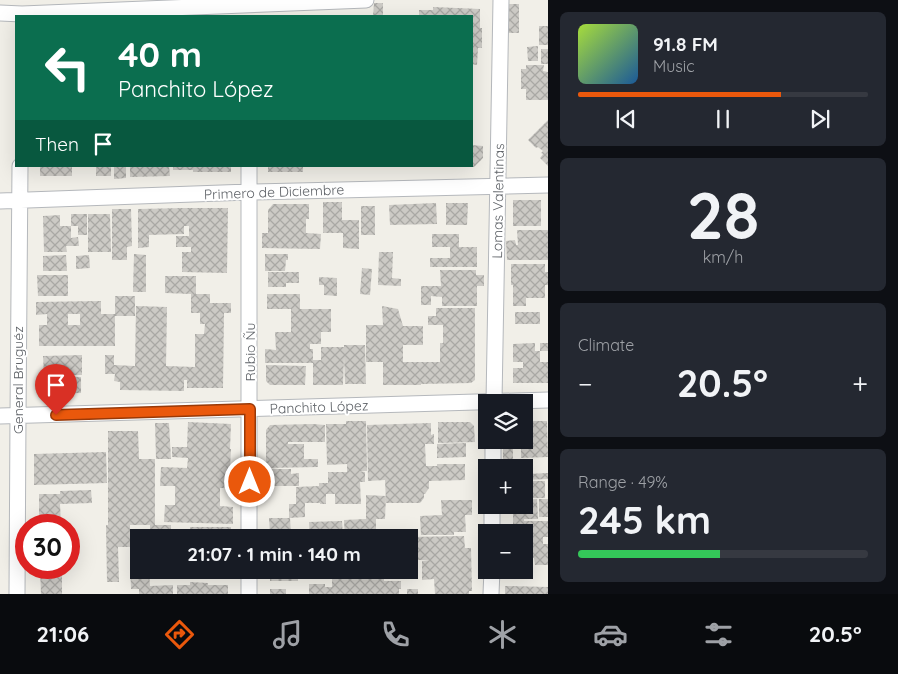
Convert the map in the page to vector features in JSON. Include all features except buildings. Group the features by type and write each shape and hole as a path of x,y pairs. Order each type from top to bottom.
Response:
{"street":[{"path":"0,13 22,10 249,7 366,0"},
{"name":"Lomas Valentinas","path":"494,394 500,0"},
{"name":"General Bruguéz","path":"17,594 20,167"},
{"name":"Rubio Ñu","path":"249,167 249,529"},
{"name":"Primero de Diciembre","path":"0,202 249,192 548,185"},
{"name":"Panchito López","path":"533,401 548,400"},
{"name":"Panchito López","path":"0,416 478,402"},
{"path":"249,579 249,594"},
{"path":"491,594 492,579"}],"route":[{"path":"56,415 250,409 250,482"}]}
